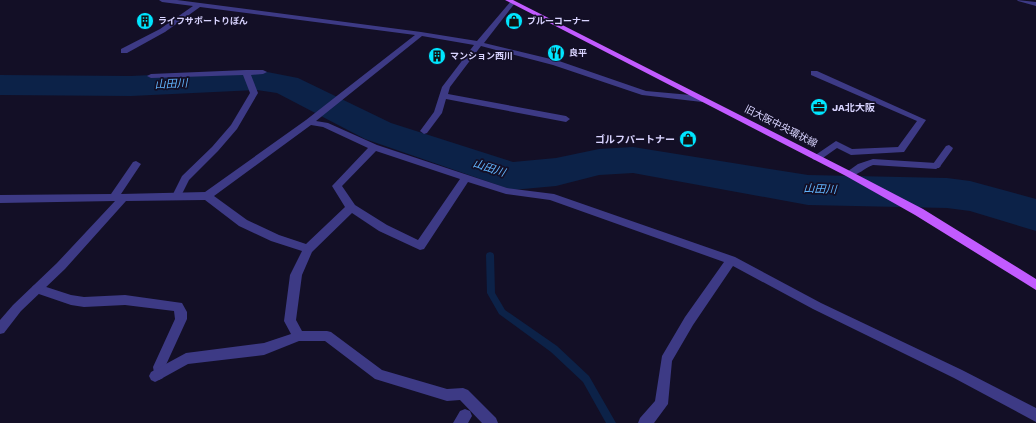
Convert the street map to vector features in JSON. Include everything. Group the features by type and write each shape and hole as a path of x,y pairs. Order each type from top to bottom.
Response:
{"main road":[{"name":"旧大阪中央環状線","path":"511,1 849,174 919,212 1036,285"}],"street":[{"path":"162,0 422,34 481,44 556,63 645,93 659,96 702,99"},
{"path":"1020,0 1036,4"},
{"path":"424,131 438,113 446,87 481,44 511,1"},
{"path":"124,50 151,39 171,27 198,5"},
{"path":"0,199 207,196 309,122 422,34"},
{"path":"177,196 186,178 215,149 234,126 254,93 246,72"},
{"path":"151,76 263,72"},
{"path":"814,73 922,120 901,150 851,152 836,144 817,158"},
{"path":"444,96 566,119"},
{"path":"309,122 325,125 374,147 466,178 506,191 551,197 731,260 817,306 958,374 1036,415"},
{"path":"374,147 337,186 351,208 383,228 420,246 466,178"},
{"path":"849,174 861,166 873,162 936,166 949,148"},
{"path":"0,330 17,308 61,266 119,197 136,164"},
{"path":"207,196 243,223 275,238 308,249"},
{"path":"299,336 290,321 296,275 308,249 351,208"},
{"path":"645,423 661,404 666,360 689,321 731,260"},
{"path":"37,289 70,300 84,302 125,300 178,306 181,312 181,319 158,367 157,375 186,359 264,349 299,336 327,336 379,375 447,395 463,394 491,423"}],"waterway":[{"name":"山田川","path":"0,85 131,86 257,80 286,85 378,131 512,176 556,172 599,162 633,160 808,190 947,193 970,196 1036,215"},
{"name":"山田川","path":"1032,213 1036,214"},
{"path":"490,255 491,293 502,312 554,349 586,379 611,423"}],"place":[{"name":"ライフサポートりぼん","path":"145,21"},
{"name":"ブルーコーナー","path":"514,21"},
{"name":"良平","path":"556,53"},
{"name":"マンション西川","path":"437,56"},
{"name":"JA北大阪","path":"819,107"},
{"name":"ゴルフパートナー","path":"688,139"}]}
